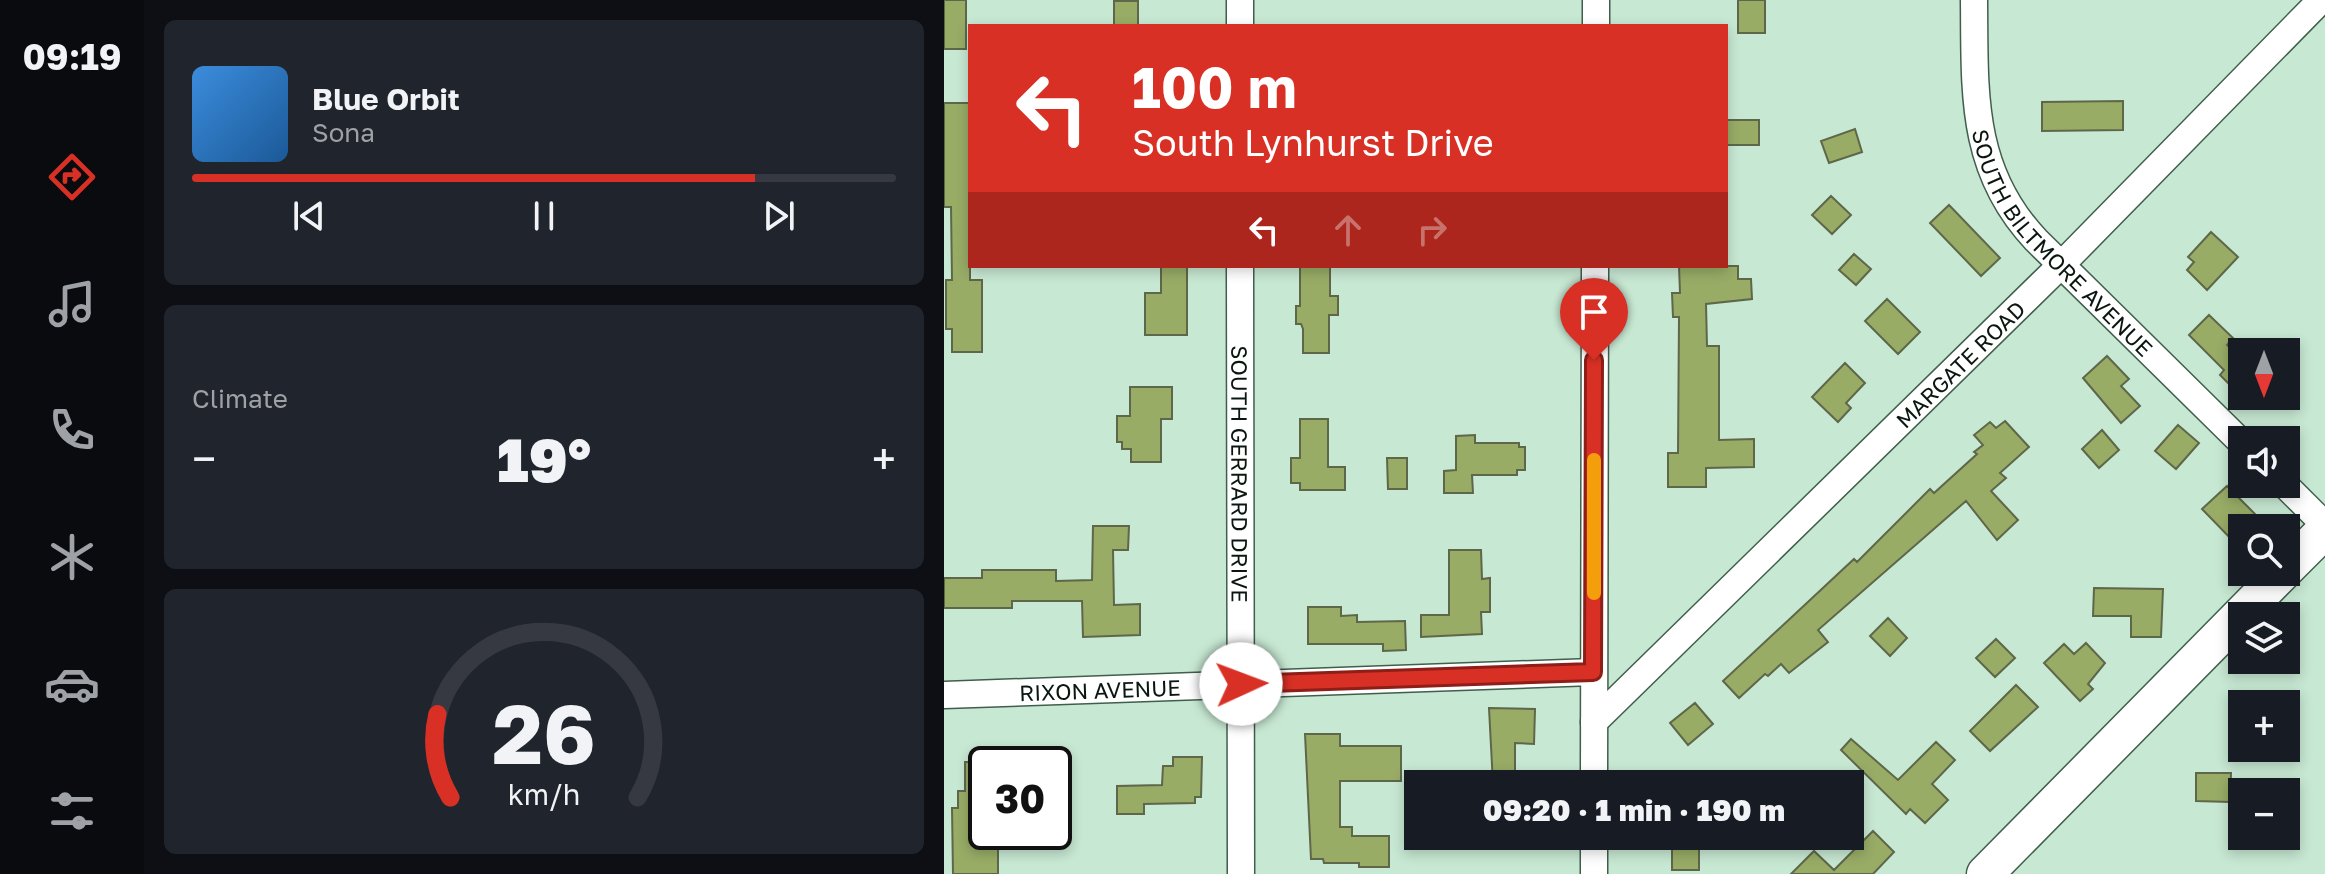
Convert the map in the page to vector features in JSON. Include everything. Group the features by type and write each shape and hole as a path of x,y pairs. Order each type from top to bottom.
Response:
{"street":[{"path":"1240,0 1240,24"},
{"path":"1596,0 1596,24"},
{"name":"SOUTH BILTMORE AVENUE","path":"1974,0 1975,103 1990,167 2007,206 2228,429"},
{"name":"MARGATE ROAD","path":"1594,722 2062,264 2321,0"},
{"name":"SOUTH GERRARD DRIVE","path":"1240,268 1241,874"},
{"path":"1594,770 1595,268"},
{"path":"2297,498 2325,527 2300,554"},
{"path":"1985,874 2270,586"},
{"name":"RIXON AVENUE","path":"944,695 1593,672"},
{"path":"1594,850 1594,874"}],"building":[{"path":"944,0 966,0 966,49 944,49"},
{"path":"1738,0 1765,0 1765,33 1738,33"},
{"path":"1114,1 1138,1 1138,24 1114,24"},
{"path":"2123,101 2123,130 2042,131 2042,102"},
{"path":"944,103 968,103 968,268 970,280 982,280 982,352 952,352 952,329 946,329 946,280 952,280 951,207 944,207"},
{"path":"1728,120 1759,120 1759,145 1728,145"},
{"path":"1855,129 1862,152 1829,163 1821,141"},
{"path":"1831,196 1851,215 1832,234 1812,215"},
{"path":"1949,205 2000,258 1981,276 1930,223"},
{"path":"2211,232 2238,257 2207,290 2187,270 2194,262 2188,257"},
{"path":"1854,254 1871,269 1856,285 1839,270"},
{"path":"1738,266 1738,279 1751,279 1752,299 1706,304 1707,346 1719,346 1719,440 1754,439 1754,467 1706,468 1706,487 1668,487 1668,453 1678,453 1679,317 1673,317 1672,293 1680,293 1679,268"},
{"path":"1161,268 1187,268 1187,335 1145,335 1145,293 1161,293"},
{"path":"1300,268 1330,268 1330,296 1338,296 1338,315 1329,315 1329,353 1303,353 1303,329 1301,324 1296,324 1296,306 1300,306"},
{"path":"1887,299 1920,332 1898,354 1865,321"},
{"path":"2209,315 2233,338 2228,338 2227,345 2228,383 2220,375 2224,370 2189,335"},
{"path":"2107,356 2129,379 2121,386 2140,406 2121,423 2083,378"},
{"path":"1845,363 1865,383 1846,403 1851,408 1838,422 1812,397"},
{"path":"1130,387 1172,387 1172,419 1161,419 1161,462 1131,462 1131,449 1122,449 1122,442 1117,442 1117,416 1130,416"},
{"path":"1300,419 1328,419 1328,467 1345,467 1345,490 1300,490 1300,483 1291,483 1291,458 1300,458"},
{"path":"2005,421 2029,447 2000,473 2006,478 1991,491 2018,520 1997,540 1966,501 1818,630 1828,642 1789,673 1781,664 1768,676 1765,674 1739,698 1723,681 1854,559 1857,562 1930,489 1934,493 1977,454 1974,452 1983,445 1974,435 1990,422 1996,428"},
{"path":"2178,425 2199,443 2176,469 2155,451"},
{"path":"2102,430 2119,450 2099,468 2082,449"},
{"path":"1475,435 1475,443 1519,443 1519,447 1525,447 1525,470 1517,470 1517,475 1472,475 1473,493 1444,493 1444,471 1456,470 1456,436"},
{"path":"1387,458 1407,458 1407,489 1388,489"},
{"path":"2227,486 2228,498 2239,498 2255,514 2228,514 2228,536 2202,509"},
{"path":"1093,526 1129,526 1128,550 1113,550 1114,605 1140,604 1140,635 1083,637 1082,601 1012,601 1012,608 944,608 944,578 982,578 982,570 1056,570 1056,581 1092,580"},
{"path":"1449,550 1481,550 1482,579 1490,578 1490,612 1481,612 1482,634 1421,637 1421,615 1449,615"},
{"path":"2094,588 2163,589 2161,637 2131,637 2131,616 2093,616"},
{"path":"1308,607 1341,607 1341,616 1357,615 1357,622 1405,621 1406,650 1383,651 1383,644 1308,644"},
{"path":"1888,618 1907,638 1890,656 1870,636"},
{"path":"1996,639 2015,658 1995,677 1976,658"},
{"path":"2086,643 2105,663 2088,684 2093,689 2080,701 2044,663 2064,644 2074,654"},
{"path":"2016,685 2038,707 1990,751 1970,731"},
{"path":"1695,703 1713,724 1688,745 1670,723"},
{"path":"1489,708 1535,709 1534,744 1515,743 1515,770 1492,770"},
{"path":"1305,734 1340,734 1340,746 1401,746 1401,781 1340,781 1340,827 1352,827 1352,836 1389,836 1389,867 1359,867 1359,863 1324,863 1323,859 1311,859"},
{"path":"1851,739 1898,780 1936,742 1955,760 1932,784 1948,800 1925,823 1910,809 1906,814 1841,750"},
{"path":"1173,757 1202,757 1201,797 1195,797 1195,803 1144,804 1144,814 1117,814 1117,786 1162,785 1163,766 1173,766"},
{"path":"965,762 968,762 968,850 998,850 998,874 953,874 952,808 958,808 958,791 965,791"},
{"path":"2196,773 2231,773 2231,778 2228,778 2228,802 2196,801"},
{"path":"1873,831 1894,852 1873,874 1791,874 1814,851 1834,870 1854,850 1864,850 1864,840"},
{"path":"1672,850 1699,850 1699,870 1672,870"}],"slow traffic":[{"path":"1594,460 1594,593"}],"route":[{"path":"1241,684 1593,672 1594,360"}]}
